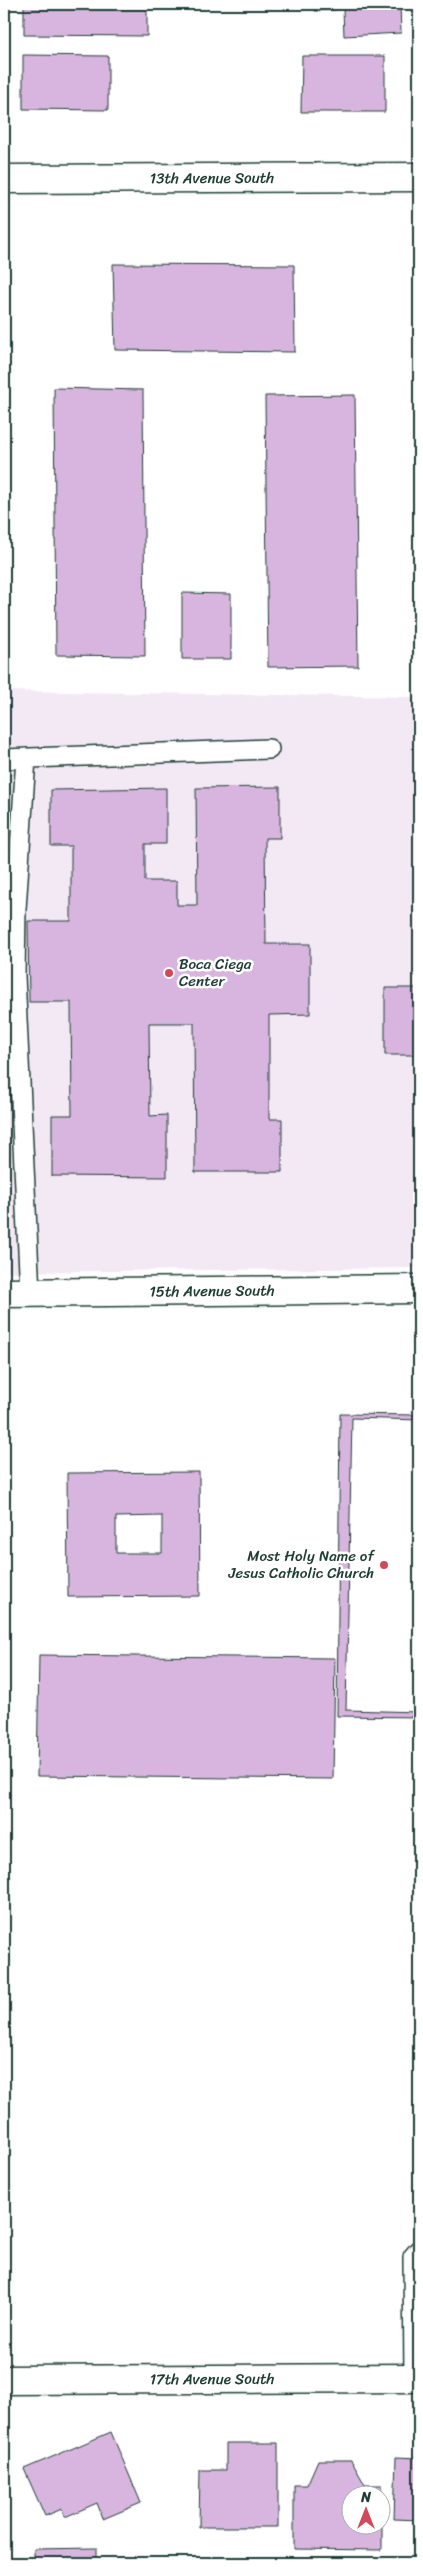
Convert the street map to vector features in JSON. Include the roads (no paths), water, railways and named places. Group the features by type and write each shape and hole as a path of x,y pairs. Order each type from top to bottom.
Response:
{"street":[{"name":"13th Avenue South","path":"4,180 419,177"},
{"name":"15th Avenue South","path":"4,1293 419,1289"},
{"name":"17th Avenue South","path":"4,2380 417,2378"}],"lane":[{"path":"4,759 269,749"},
{"path":"26,758 16,910 15,976 30,1293"},
{"path":"417,2378 412,2256 419,2250"}],"place":[{"name":"Boca Ciega Center","path":"169,973"},
{"name":"Most Holy Name of Jesus Catholic Church","path":"384,1565"}]}
